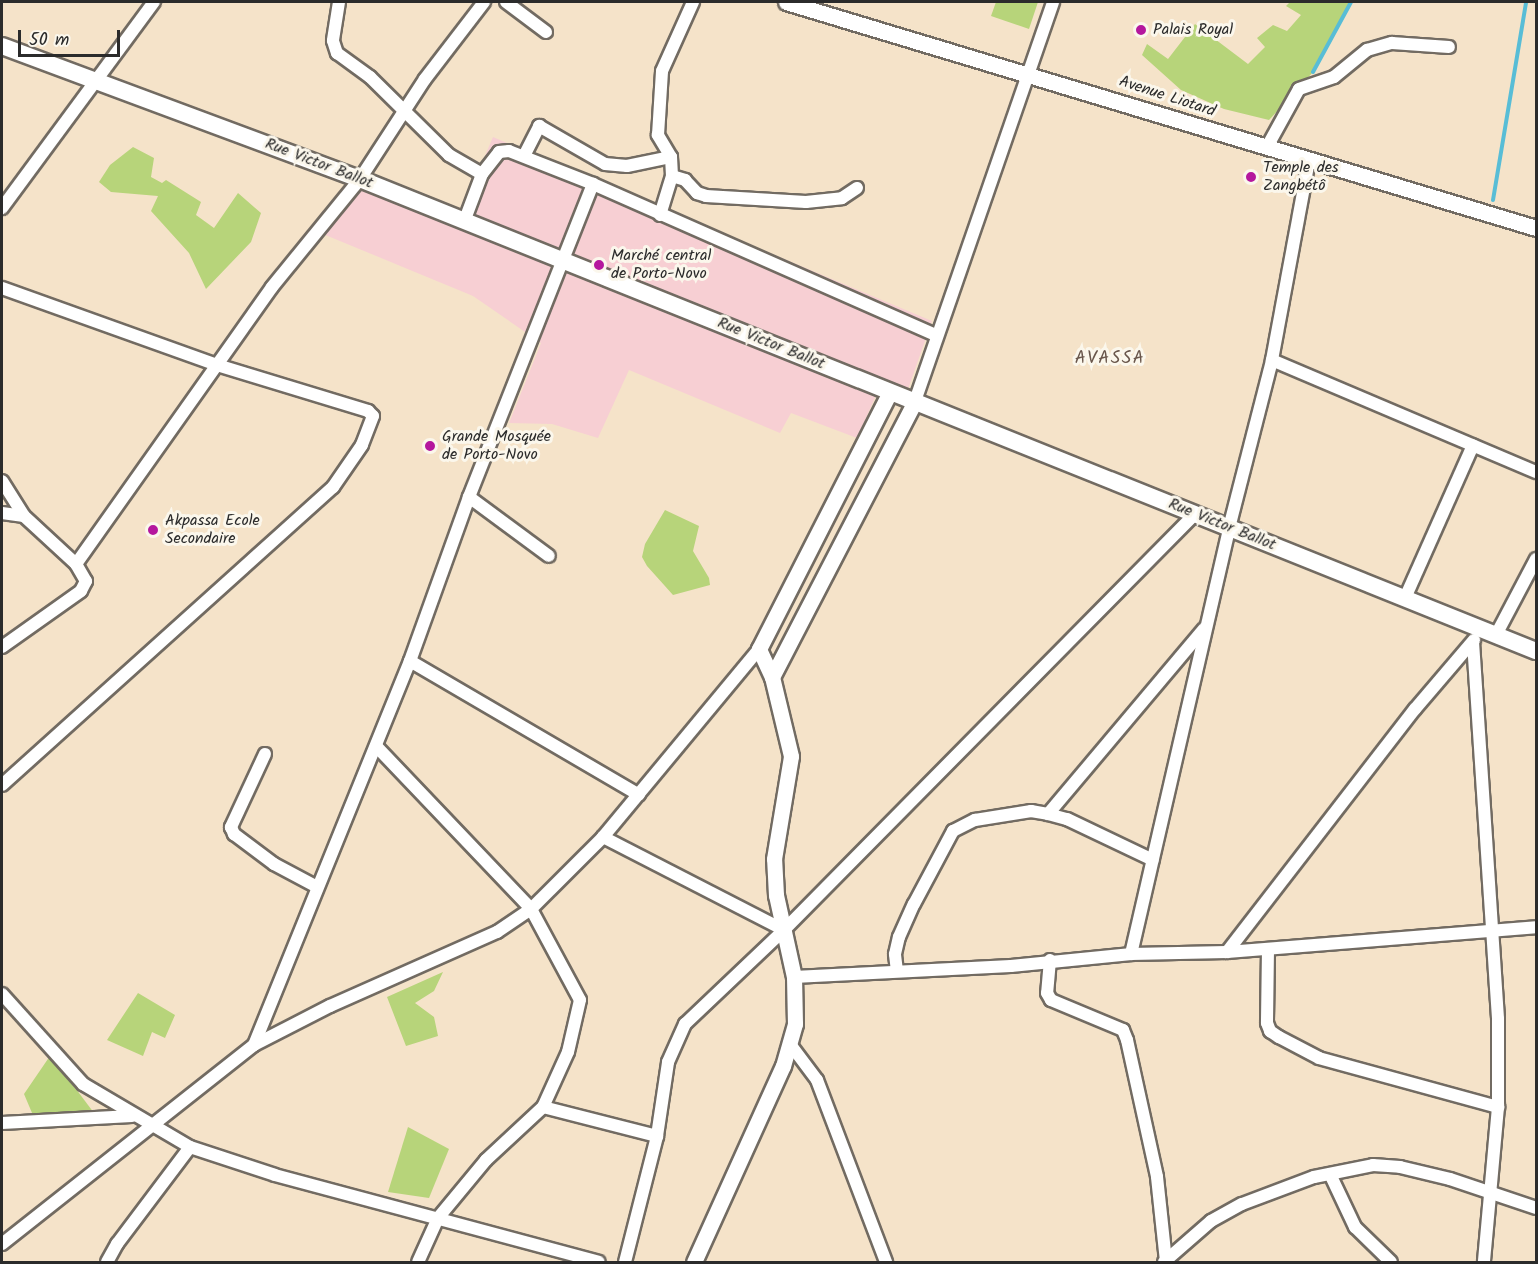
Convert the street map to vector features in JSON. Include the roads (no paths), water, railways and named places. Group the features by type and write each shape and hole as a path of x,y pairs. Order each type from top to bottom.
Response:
{"main road":[{"name":"Rue Victor Ballot","path":"2,46 360,179 563,260 1405,598 1476,636 1496,635 1536,651"}],"street":[{"path":"2,208 154,2"},
{"path":"339,2 333,41 337,53 407,111 449,155 482,174"},
{"path":"76,564 272,287 360,179 407,111 425,79 484,2"},
{"path":"506,2 546,32"},
{"path":"660,215 672,176 671,157 658,135 662,70 693,2"},
{"name":"Avenue Liotard","path":"786,2 1026,71 1536,228"},
{"path":"772,677 915,401 1026,71 1053,2"},
{"path":"1267,147 1299,89 1334,77 1367,50 1392,43 1449,47"},
{"path":"525,156 539,126 604,164 627,166 671,157"},
{"path":"464,222 482,174 499,152 525,156 936,335"},
{"path":"1131,954 1229,528 1272,360 1309,160"},
{"path":"672,176 685,180 697,193 706,196 806,202 842,198 856,188"},
{"path":"254,1045 410,661 469,497 593,184"},
{"path":"2,288 217,365 368,411 372,424 333,487 2,784"},
{"path":"1272,360 1536,472"},
{"path":"2,1244 254,1045 330,1006 497,932 531,909 603,837 759,649 890,392"},
{"path":"1405,598 1473,445"},
{"path":"2,481 24,516 76,564 86,581 81,591 2,647"},
{"path":"469,497 549,556"},
{"path":"2,513 24,516"},
{"path":"625,1263 657,1136 668,1062 685,1024 784,930 1194,515"},
{"path":"1496,635 1536,559"},
{"path":"1048,814 1206,627"},
{"path":"1476,636 1491,932 1498,1019 1498,1107 1484,1263"},
{"path":"1227,952 1415,709 1476,636"},
{"path":"694,1263 790,1044 795,1024 794,977 784,930 774,859 791,756 772,677 759,649"},
{"path":"410,661 639,795"},
{"path":"376,746 531,909 580,1000 568,1052 543,1107 486,1160 438,1218 418,1263"},
{"path":"265,754 231,826 234,834 274,864 317,887"},
{"path":"897,971 895,954 899,937 953,831 994,814 1048,814 1067,819 1153,860"},
{"path":"603,837 784,930"},
{"path":"794,977 1131,954 1227,952 1536,927"},
{"path":"1268,949 1267,1023 1279,1037 1319,1058 1498,1107"},
{"path":"1050,960 1047,993 1051,1000 1123,1030 1127,1040 1157,1177 1165,1262"},
{"path":"2,994 83,1084 133,1116 190,1147 264,1172 599,1263"},
{"path":"790,1044 817,1080 886,1263"},
{"path":"543,1107 657,1136"},
{"path":"2,1123 133,1116"},
{"path":"107,1263 190,1147"},
{"path":"1165,1262 1211,1221 1242,1204 1330,1174 1373,1166 1400,1167 1492,1191 1536,1208"},
{"path":"1330,1174 1354,1227 1391,1263"}],"waterway":[{"path":"1313,72 1351,2"},
{"path":"1493,200 1526,2"}],"place":[{"name":"Palais Royal","path":"1141,30"},
{"name":"Temple des Zangbétô","path":"1251,177"},
{"name":"Marché central de Porto-Novo","path":"599,265"},
{"name":"Grande Mosquée de Porto-Novo","path":"430,446"},
{"name":"Akpassa Ecole Secondaire","path":"153,530"}],"district":[{"name":"AVASSA","path":"1110,359"}]}
